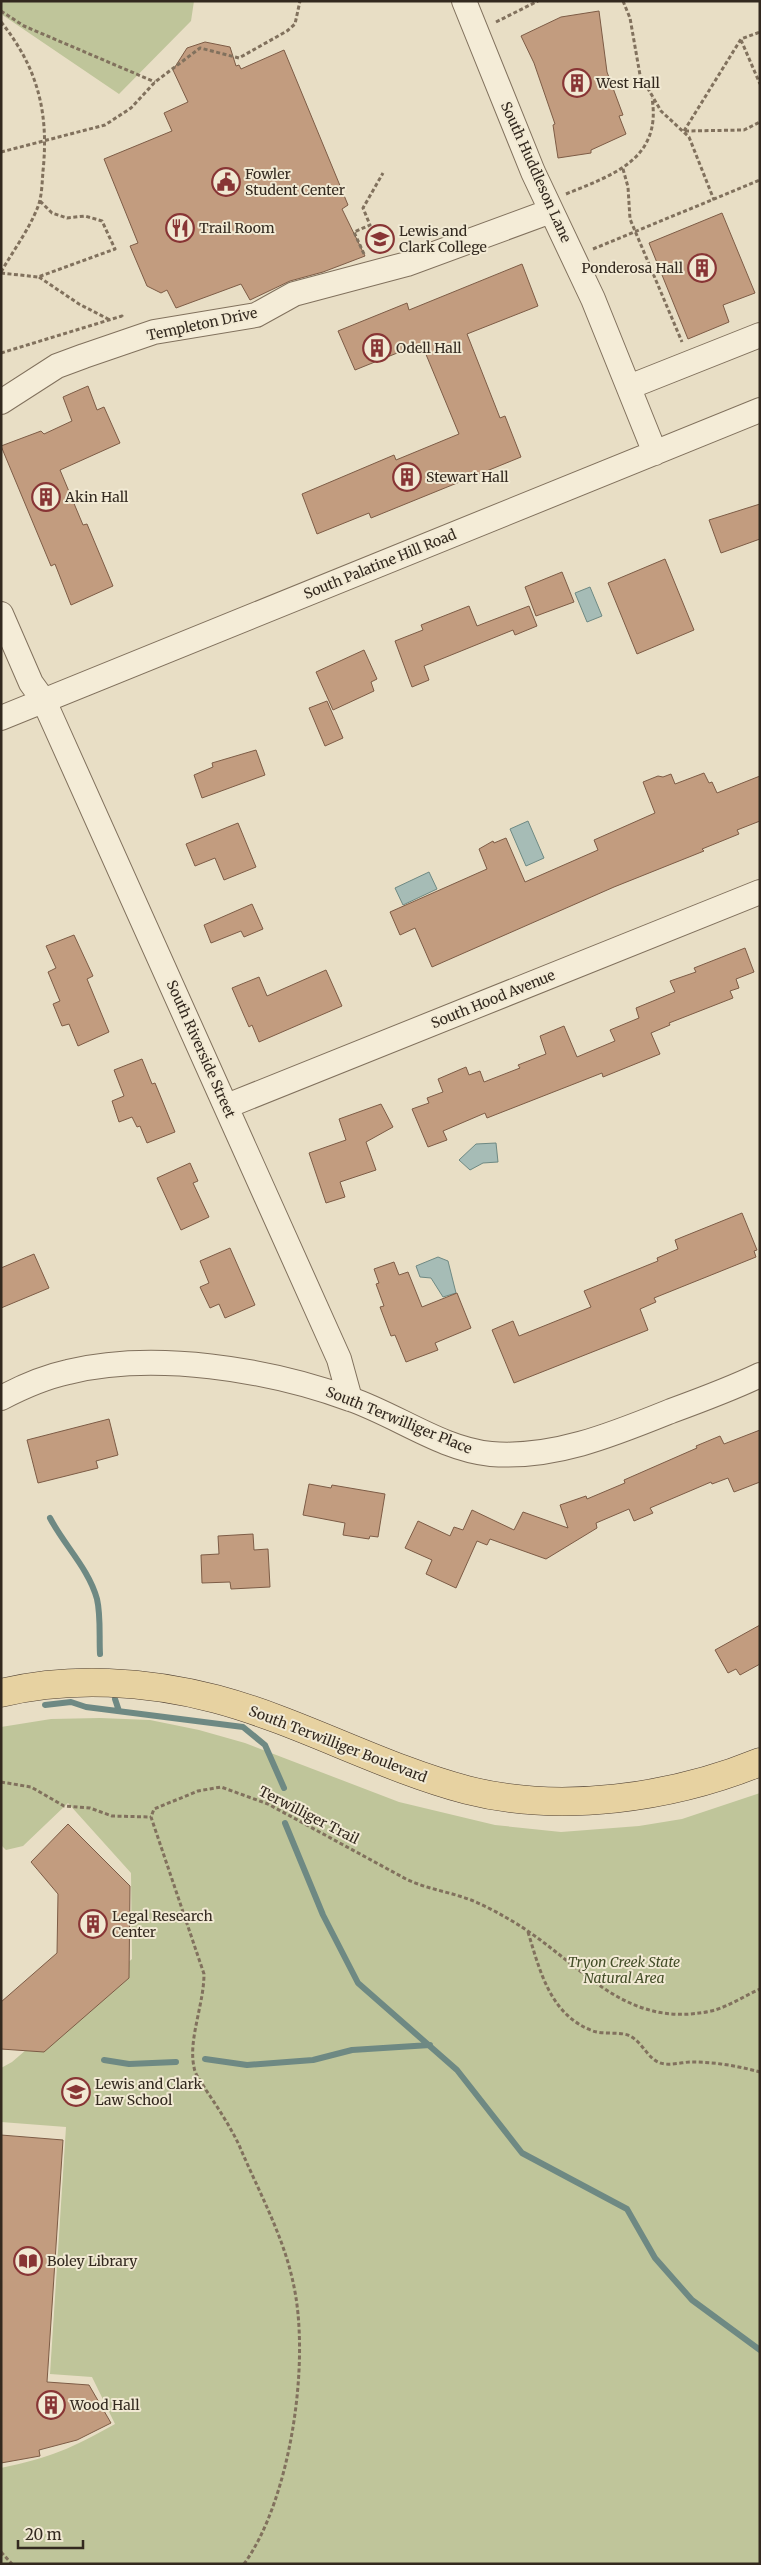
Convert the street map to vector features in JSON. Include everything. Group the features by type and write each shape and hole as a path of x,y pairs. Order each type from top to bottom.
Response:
{"main road":[{"name":"South Terwilliger Boulevard","path":"1,1693 47,1685 88,1682 128,1684 190,1694 250,1710 390,1766 428,1779 469,1790 560,1801 661,1793 731,1774 760,1762"}],"street":[{"name":"South Huddleson Lane","path":"464,1 549,206 574,256 656,452"},
{"name":"Templeton Drive","path":"1,402 57,366 173,328 256,315 294,294 406,264 549,206"},
{"path":"629,388 760,334"},
{"name":"South Palatine Hill Road","path":"1,718 760,410"},
{"name":"South Riverside Street","path":"1,614 30,683 44,701 227,1106 339,1359 350,1399"},
{"name":"South Hood Avenue","path":"227,1106 760,892"},
{"name":"South Terwilliger Place","path":"1,1398 38,1381 68,1372 132,1363 163,1363 248,1372 350,1399 463,1448 490,1454 514,1455 538,1453 611,1435 760,1375"}],"path":[{"path":"1,152 105,125 131,108 155,82 200,48 239,58 287,31 295,24 300,1"},
{"path":"476,32 538,1"},
{"path":"623,1 630,18 640,75 661,111 689,137 714,200"},
{"path":"1,11 24,26 155,82"},
{"path":"1,22 15,39 30,67 43,108 46,140 40,201 37,210 1,272 38,277 79,304 111,320"},
{"path":"684,131 741,39 760,32"},
{"path":"741,39 760,84"},
{"path":"549,206 623,169 641,154 648,140 653,121 652,95"},
{"path":"684,131 744,130 760,122"},
{"path":"623,169 628,187 629,213 635,232 691,362"},
{"path":"354,232 370,224 363,208 383,173"},
{"path":"574,256 760,180"},
{"path":"38,277 115,249 102,221 85,216 68,218 58,215 52,213 40,201"},
{"path":"1,353 122,316 132,340"},
{"path":"1,1782 31,1786 64,1806 90,1808 112,1816 151,1817 204,1974 204,1995 191,2047 194,2069 233,2132 278,2235 293,2282 297,2307 298,2391 289,2451 272,2509 253,2552 244,2564"},
{"name":"Terwilliger Trail","path":"151,1817 154,1808 198,1791 221,1788 268,1804 406,1879 423,1887 470,1900 506,1917 622,2001 651,2012 682,2015 713,2010 760,1989"},
{"path":"528,1932 543,1982 558,2004 576,2022 593,2031 628,2035 642,2045 647,2054 655,2061 665,2064 737,2066 760,2072"},
{"path":"1,2552 12,2564"}],"green space":[{"path":"1,1 194,1 191,21 119,94 1,14"},
{"name":"Tryon Creek State Natural Area","path":"51,1719 150,1720 199,1730 245,1743 399,1802 495,1825 561,1832 639,1826 682,1819 760,1793 760,2564 1,2564 1,2468 60,2451 86,2440 115,2424 92,2377 50,2374 66,2127 1,2122 1,2068 12,2062 132,1959 131,1873 68,1803 23,1846 6,1850 1,1845 1,1727"}],"water":[{"path":"590,587 602,616 587,622 575,593"},
{"path":"528,821 544,858 526,866 510,829"},
{"path":"429,872 437,889 403,905 395,888"},
{"path":"496,1143 498,1162 483,1163 470,1170 459,1160 476,1144"},
{"path":"438,1257 448,1261 456,1293 443,1297 431,1278 420,1277 416,1266"}],"building":[{"name":"West Hall","path":"599,11 607,72 623,115 619,116 626,134 591,150 591,153 558,158 553,125 555,124 534,63 521,36 561,17"},
{"name":"Fowler Student Center","path":"205,42 230,47 236,66 239,65 241,69 284,50 348,205 342,209 365,256 323,272 290,281 250,300 241,284 176,308 167,290 161,293 147,286 130,246 138,243 104,159 172,131 164,113 188,102 173,70 187,48"},
{"name":"Ponderosa Hall","path":"722,213 755,293 723,305 729,322 688,339 649,243"},
{"path":"522,264 538,306 467,334 500,418 505,416 521,457 371,518 369,513 317,534 302,494 394,455 396,460 459,434 425,352 421,353 417,345 355,370 338,331 407,303 409,310"},
{"name":"Akin Hall","path":"88,386 97,410 104,407 120,443 60,470 83,525 87,524 113,586 71,605 55,564 51,566 1,446 41,431 44,434 72,421 63,397"},
{"path":"760,504 760,539 721,553 709,520"},
{"path":"665,559 694,630 637,654 608,583"},
{"path":"562,572 574,602 536,616 525,587"},
{"path":"469,606 477,626 529,606 537,626 515,635 513,630 424,666 429,680 412,687 395,641 423,630 421,625"},
{"path":"364,650 377,679 371,682 374,691 333,710 316,672"},
{"path":"327,701 343,738 325,746 309,708"},
{"path":"256,750 265,775 202,798 194,775 213,767 212,763"},
{"path":"704,773 709,783 712,782 717,793 760,776 760,821 737,830 739,834 702,849 704,851 614,887 432,967 415,928 400,935 390,912 487,869 479,849 493,841 494,843 506,838 525,882 598,850 594,840 655,813 643,782 658,776 663,777 671,774 675,784"},
{"path":"238,823 256,867 224,880 215,858 195,866 186,844"},
{"path":"252,904 263,929 244,937 241,931 211,943 204,925"},
{"path":"74,935 93,976 87,979 109,1032 78,1046 69,1024 62,1026 53,1004 60,1001 48,972 56,968 46,946"},
{"path":"745,948 754,972 736,979 739,988 730,991 733,998 669,1023 670,1025 651,1033 660,1054 603,1077 602,1073 487,1118 485,1113 443,1131 447,1140 428,1147 412,1109 429,1103 427,1098 443,1092 438,1079 466,1067 469,1075 480,1071 484,1082 520,1068 518,1065 546,1054 540,1036 564,1026 577,1057 615,1041 610,1030 639,1018 636,1008 675,992 670,981 696,972 694,968"},
{"path":"326,970 342,1006 259,1042 252,1025 249,1027 232,988 259,977 267,996"},
{"path":"142,1059 152,1084 155,1083 175,1132 147,1143 140,1126 137,1127 132,1117 119,1122 112,1101 124,1096 114,1070"},
{"path":"381,1104 393,1127 366,1142 376,1170 340,1182 345,1197 326,1203 309,1153 346,1140 339,1119"},
{"path":"190,1163 198,1181 193,1183 209,1217 181,1230 157,1178"},
{"path":"742,1213 757,1250 754,1251 756,1257 654,1298 656,1302 640,1309 648,1330 514,1383 492,1330 513,1321 519,1336 591,1307 584,1291 658,1261 657,1258 678,1249 675,1240"},
{"path":"230,1248 255,1305 225,1318 219,1304 210,1308 200,1287 209,1283 200,1261"},
{"path":"34,1254 49,1288 1,1308 1,1268"},
{"path":"394,1262 399,1275 408,1272 422,1307 457,1293 471,1328 435,1343 438,1350 406,1362 395,1335 391,1336 380,1307 384,1306 376,1284 379,1283 374,1269"},
{"path":"109,1419 118,1455 96,1461 98,1468 38,1483 27,1440"},
{"path":"760,1430 760,1482 734,1492 728,1478 712,1484 711,1482 650,1508 653,1513 634,1521 629,1509 596,1523 597,1528 546,1559 490,1539 487,1545 477,1541 456,1588 426,1574 432,1560 405,1548 418,1521 450,1536 454,1527 463,1530 472,1510 514,1530 523,1512 568,1528 560,1505 586,1496 587,1499 625,1483 624,1480 720,1436 724,1444"},
{"path":"309,1484 331,1488 332,1485 385,1494 378,1537 370,1536 369,1539 343,1535 345,1523 303,1515"},
{"path":"253,1534 254,1550 268,1549 270,1587 231,1589 230,1582 202,1583 201,1555 219,1554 218,1536"},
{"path":"760,1625 760,1664 740,1675 736,1669 728,1673 715,1650"},
{"name":"Legal Research Center","path":"68,1824 130,1886 129,1978 44,2052 1,2049 1,2002 57,1953 58,1894 31,1862"},
{"name":"Boley Library","path":"1,2135 63,2140 47,2382 89,2385 111,2423 77,2440 39,2450 40,2456 1,2463"}],"waterway":[{"path":"50,1518 82,1567 93,1588 99,1612 100,1654"},
{"path":"115,1699 119,1711"},
{"path":"45,1705 71,1702 86,1707 243,1727 265,1745 284,1788"},
{"path":"285,1823 323,1915 358,1983 457,2070 522,2153 627,2209 655,2258 692,2300 760,2350"},
{"path":"205,2059 247,2065 313,2060 352,2050 430,2045"},
{"path":"104,2060 129,2064 176,2062"}],"place":[{"name":"West Hall","path":"577,83"},
{"name":"Fowler Student Center","path":"226,182"},
{"name":"Trail Room","path":"180,228"},
{"name":"Lewis and Clark College","path":"380,239"},
{"name":"Ponderosa Hall","path":"702,268"},
{"name":"Odell Hall","path":"377,348"},
{"name":"Stewart Hall","path":"407,477"},
{"name":"Akin Hall","path":"46,497"},
{"name":"Legal Research Center","path":"93,1924"},
{"name":"Lewis and Clark Law School","path":"76,2092"},
{"name":"Boley Library","path":"28,2261"},
{"name":"Wood Hall","path":"51,2405"}]}
